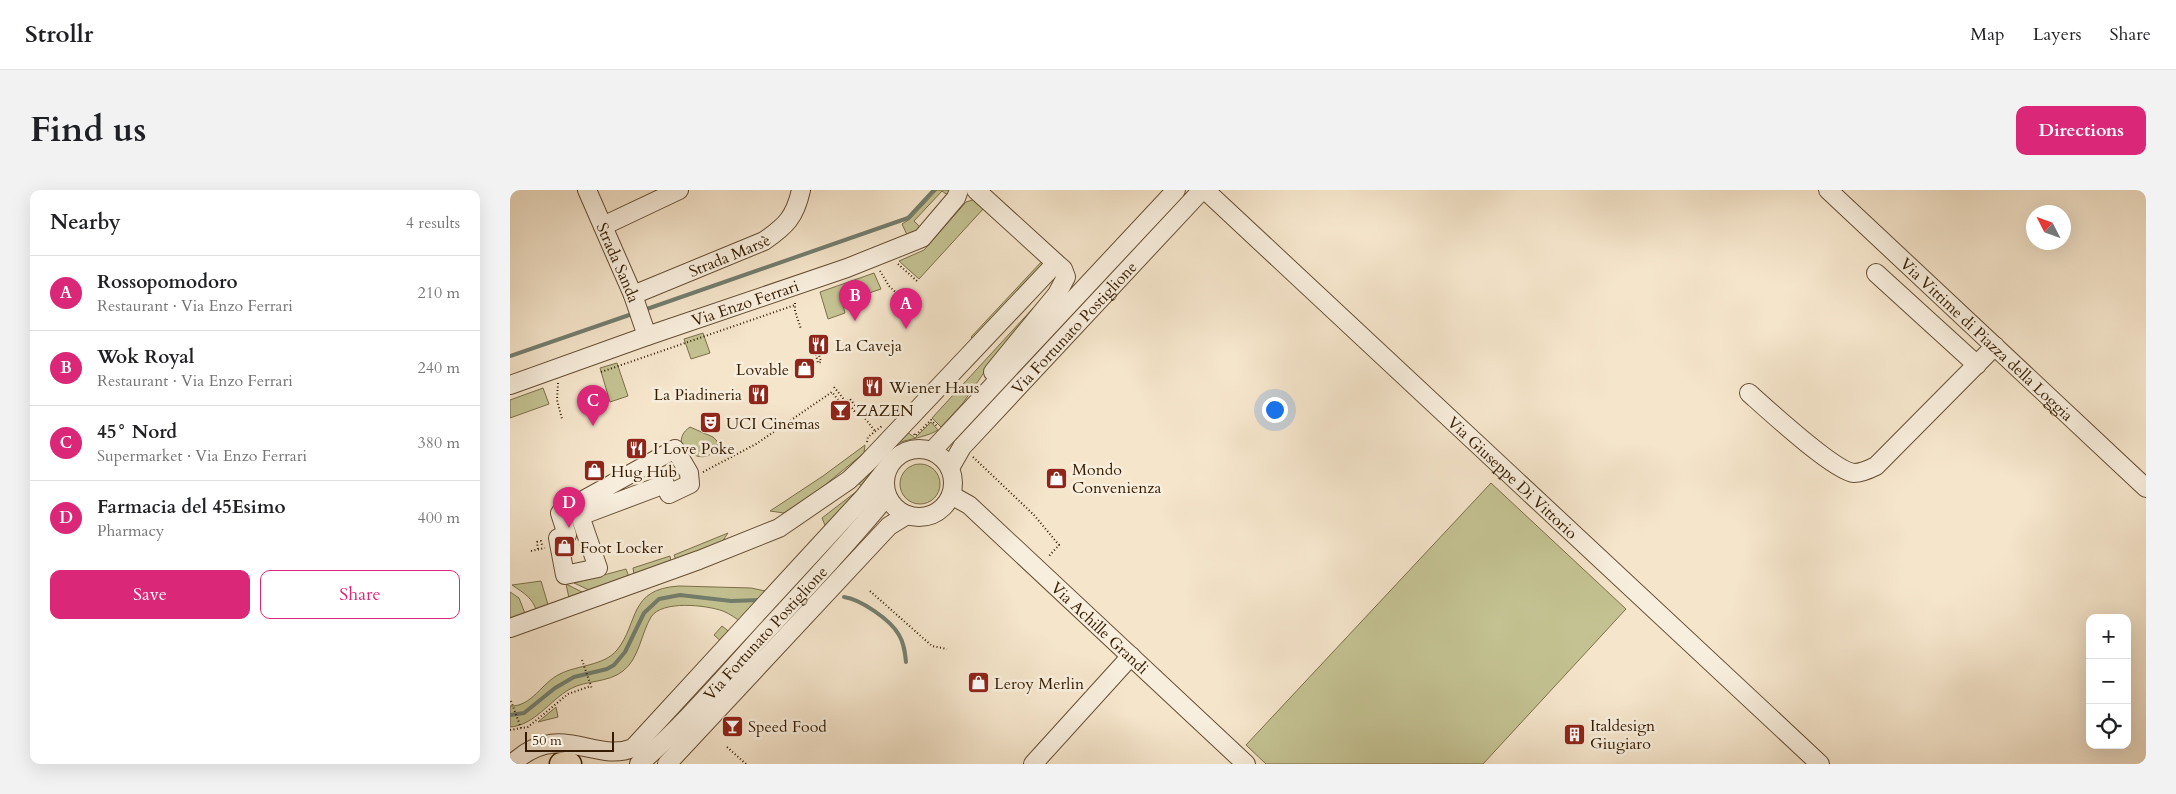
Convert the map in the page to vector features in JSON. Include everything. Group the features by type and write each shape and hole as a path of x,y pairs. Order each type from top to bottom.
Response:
{"main road":[{"path":"561,764 570,764"}],"street":[{"name":"Strada Sanda","path":"587,190 636,305 647,336"},
{"path":"603,226 679,190"},
{"name":"Strada Marsè","path":"636,305 764,241 780,230 798,206 801,190"},
{"name":"Via Enzo Ferrari","path":"510,385 879,256 922,238 956,198 959,190"},
{"path":"970,410 998,364 1064,285 1066,277 1063,269 1056,262 976,190"},
{"name":"Via Fortunato Postiglione","path":"932,451 1176,190"},
{"name":"Via Fortunato Postiglione","path":"950,468 962,447 1202,190"},
{"name":"Via Giuseppe Di Vittorio","path":"1205,190 1820,764"},
{"name":"Via Vittime di Piazza della Loggia","path":"1828,190 2146,488"},
{"path":"510,628 735,546 779,528 803,513 849,480 868,462 1056,262"},
{"path":"1876,273 1977,365"},
{"path":"1749,393 1829,460 1847,471 1856,473 1876,466 1995,346"},
{"path":"512,764 527,753 555,743 616,753 633,748 864,497 890,464 895,458 916,448 932,451 946,461 950,468 954,484 951,495 940,510 930,515 918,517 907,515 892,504 887,496 885,479 890,464"},
{"path":"675,449 689,473 689,478 690,484 669,494 665,484 580,516 598,568 565,575 558,538 567,535 560,513 675,449"},
{"name":"Via Achille Grandi","path":"951,495 970,505 1246,764"},
{"name":"Via Fortunato Postiglione","path":"639,764 659,746 726,676 860,529 887,496"},
{"name":"Via Fortunato Postiglione","path":"667,764 889,526 907,515"},
{"path":"1033,764 1131,656"}],"path":[{"path":"879,256 917,281"},
{"path":"879,256 889,286 912,308 907,314"},
{"path":"601,372 795,304 795,312 801,328"},
{"path":"815,351 818,363 821,362 818,351"},
{"path":"558,383 557,400 562,419"},
{"path":"834,387 846,402 850,399 879,437"},
{"path":"689,478 756,444 832,392 843,406 848,402 859,417 862,414"},
{"path":"910,431 915,436 931,420 939,428"},
{"path":"969,453 1034,515 1059,545 1049,556"},
{"path":"538,549 537,542 541,541 542,545"},
{"path":"870,591 932,646 947,650"},
{"path":"582,660 592,690"},
{"path":"510,730 521,728 536,721 568,694 591,686"},
{"path":"511,701 521,728"},
{"path":"727,747 746,764"}],"shaded area":[{"path":"937,190 952,190 949,196 942,191 914,221 921,228 908,237 902,224 910,219"},
{"path":"979,198 984,208 919,279 899,261 924,250 966,202"},
{"path":"1043,260 1046,262 974,340 971,337"},
{"path":"874,273 881,289 842,302 845,313 828,319 820,292"},
{"path":"1058,281 992,361 963,403 941,427 932,418"},
{"path":"703,333 710,353 691,359 684,339"},
{"path":"617,363 628,396 610,402 600,368"},
{"path":"543,388 549,404 510,418 510,400"},
{"path":"931,422 938,430 915,438"},
{"path":"690,427 713,437 717,441 718,447 714,452 704,457 694,455 681,445 683,434"},
{"path":"906,431 915,438 897,444 885,454 862,487 856,480"},
{"path":"865,445 864,453 820,489 784,513 770,511 823,476"},
{"path":"920,464 931,467 937,473 940,484 937,495 931,501 920,504 909,501 903,495 900,484 903,473 909,467"},
{"path":"1491,483 1626,609 1483,764 1266,764 1246,745"},
{"path":"857,491 858,493 827,530 822,518"},
{"path":"728,533 722,542 676,560 674,555"},
{"path":"670,556 671,562 634,574 633,568"},
{"path":"626,569 629,577 589,590 574,583"},
{"path":"541,581 549,608 537,612 530,599 512,585"},
{"path":"566,584 584,593 569,598"},
{"path":"679,586 751,588 770,592 742,623 723,611 706,607 685,605 664,608 651,617 633,660 623,671 611,678 576,686 562,694 527,722 510,727 510,706 525,703 560,674 598,662 612,655 624,640 637,609 643,600 651,593"},
{"path":"510,592 519,598 526,616 510,622"},
{"path":"722,626 732,634 724,644 714,635"},
{"path":"556,707 558,717 538,722"}],"waterway":[{"path":"644,310 908,218 934,190"},
{"path":"510,356 635,313"},
{"path":"510,715 524,713 555,688 574,677 607,669 614,665 625,652 644,613 659,599 680,595 731,601 762,600"},
{"path":"844,597 866,606 895,629 902,641 906,662"}],"place":[{"name":"Wok Royal","path":"855,321"},
{"name":"Rossopomodoro","path":"906,329"},
{"name":"La Caveja","path":"819,345"},
{"name":"Lovable","path":"805,369"},
{"name":"Wiener Haus","path":"873,387"},
{"name":"La Piadineria","path":"758,394"},
{"name":"ZAZEN","path":"840,410"},
{"name":"UCI Cinemas","path":"710,423"},
{"name":"45° Nord","path":"593,426"},
{"name":"I Love Poke","path":"637,448"},
{"name":"Hug Hub","path":"595,471"},
{"name":"Mondo Convenienza","path":"1056,478"},
{"name":"Farmacia del 45Esimo","path":"569,528"},
{"name":"Foot Locker","path":"564,547"},
{"name":"Leroy Merlin","path":"978,683"},
{"name":"Speed Food","path":"732,726"},
{"name":"Italdesign Giugiaro","path":"1574,734"}]}
